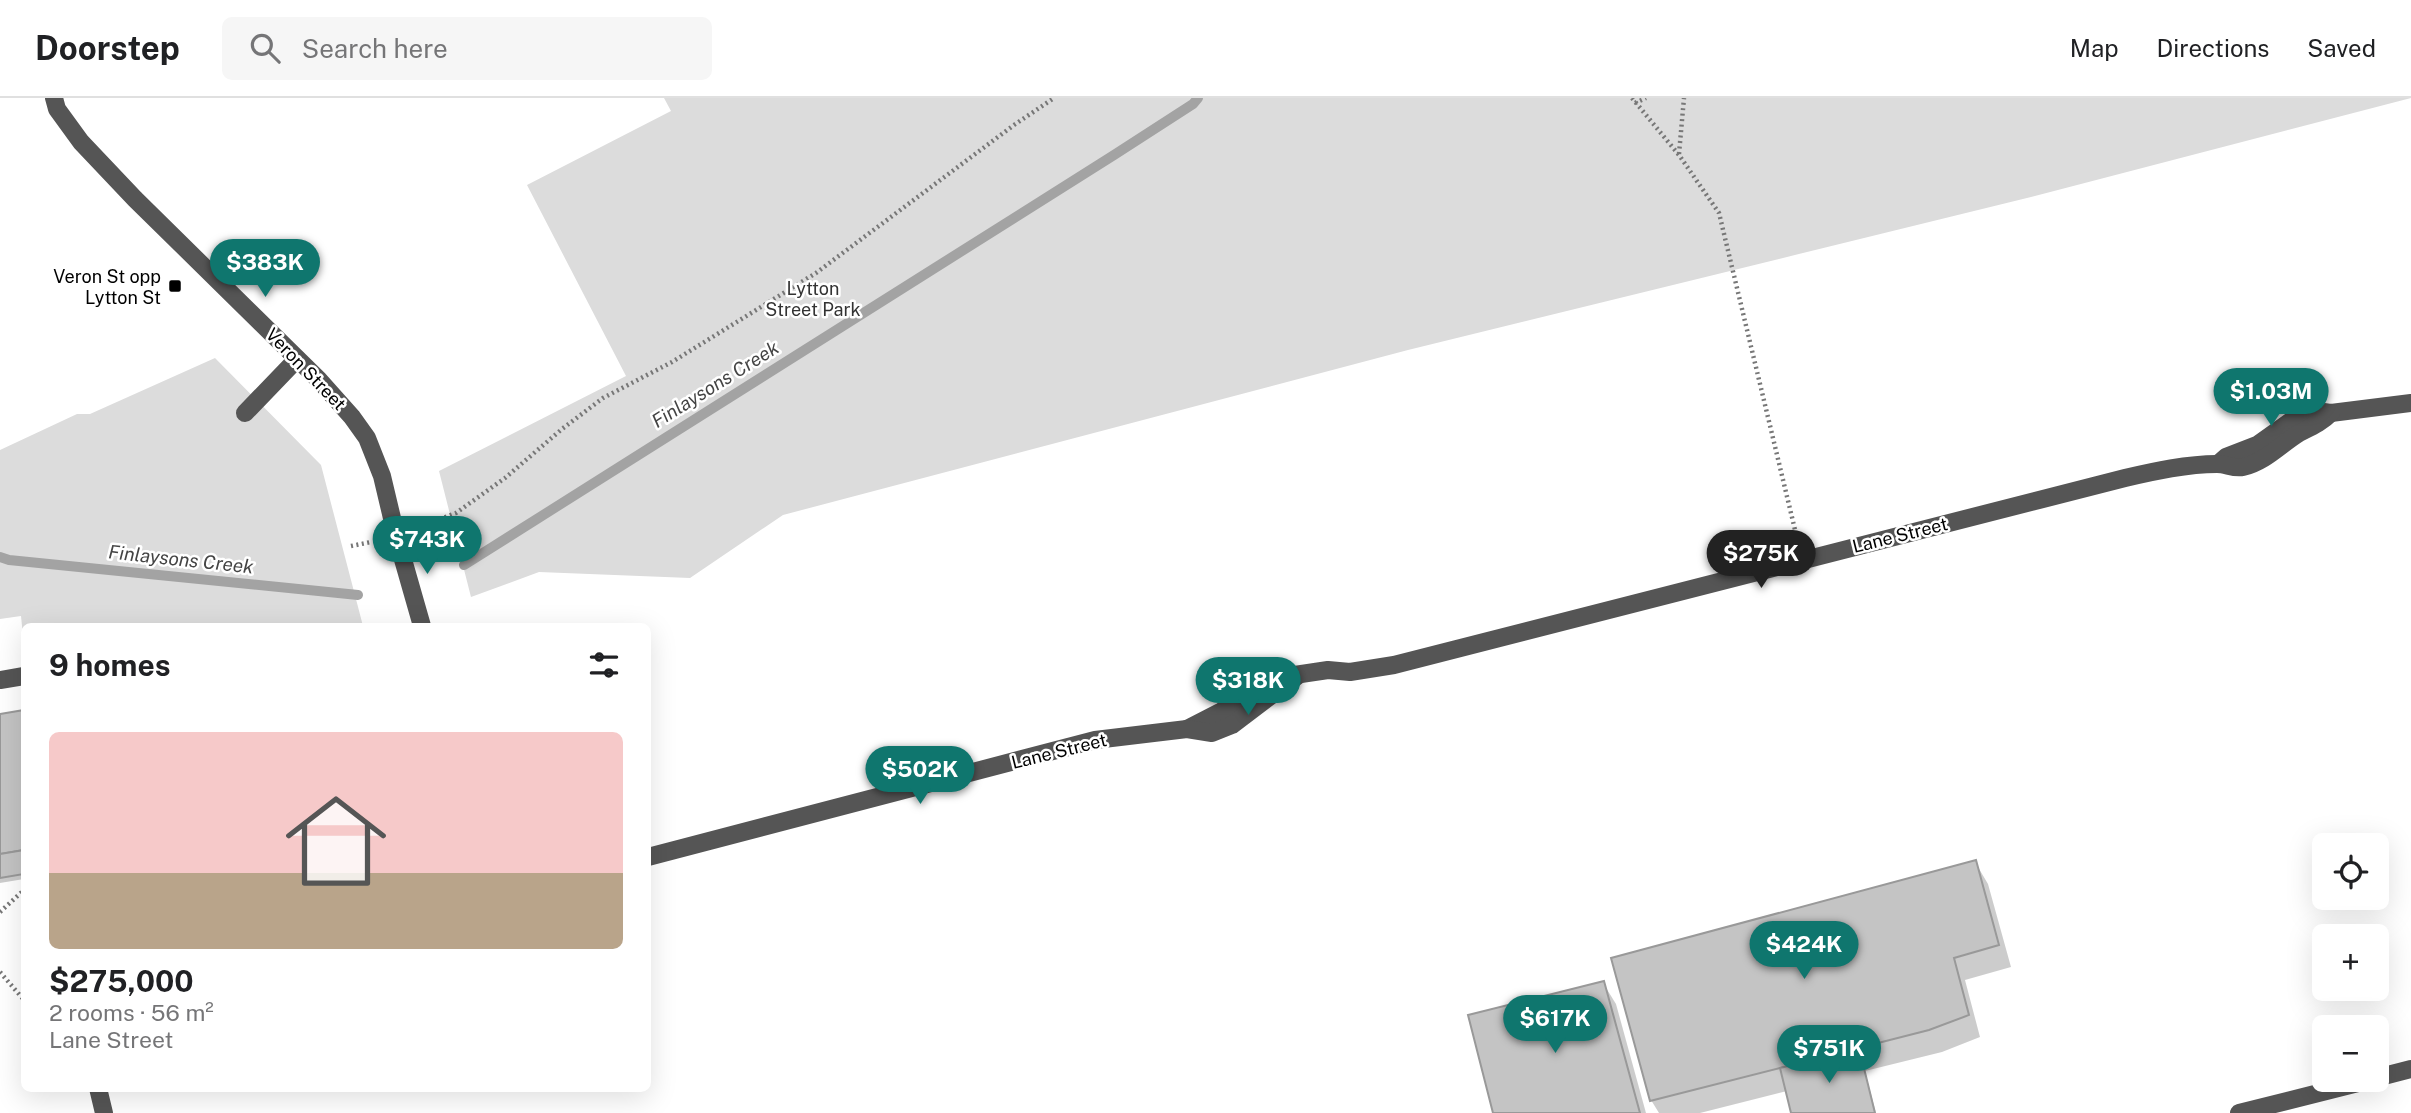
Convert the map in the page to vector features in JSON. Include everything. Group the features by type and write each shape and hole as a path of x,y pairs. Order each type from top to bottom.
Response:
{"street":[{"name":"Veron Street","path":"54,98 57,109 81,142 297,359 352,417 367,438 382,476 421,623"},
{"path":"245,413 297,359"},
{"name":"Lane Street","path":"651,856 1094,740 1187,729 1212,733 1232,725 1297,676 1328,670 1350,672 1394,665 2125,478 2166,469 2218,464 2243,467 2262,459 2300,432 2322,422 2331,413 2411,403"},
{"path":"0,680 21,676"},
{"path":"2389,1075 2411,1069"},
{"path":"99,1092 104,1113"},
{"path":"2239,1113 2322,1092"}],"path":[{"path":"438,520 456,513 505,478 603,398 672,362 816,273 1054,98"},
{"path":"1646,98 1634,100 1679,155 1719,213 1801,560"},
{"path":"1679,155 1684,98"},
{"path":"0,912 21,893"},
{"path":"0,972 21,996"}],"green space":[{"name":"Lytton Street Park","path":"664,98 2411,98 2031,197 1408,350 783,515 690,578 539,572 471,597 439,471 626,376 527,185 671,111"},
{"path":"215,358 321,465 362,623 22,623 21,616 0,619 0,450 77,414 90,414"}],"building":[{"path":"21,710 21,850 0,854 0,714"},
{"path":"21,850 21,874 0,878 0,854"},
{"path":"1976,860 1999,945 1954,958 1969,1015 1929,1030 1650,1101 1611,958"},
{"path":"1604,981 1640,1113 1493,1113 1468,1015"},
{"path":"1859,1048 1875,1113 1791,1113 1780,1068"}],"waterway":[{"name":"Finlaysons Creek","path":"464,565 1114,155 1193,104 1198,98"},
{"name":"Finlaysons Creek","path":"0,557 358,595"}],"place":[{"name":"Veron St opp Lytton St","path":"175,286"}]}
